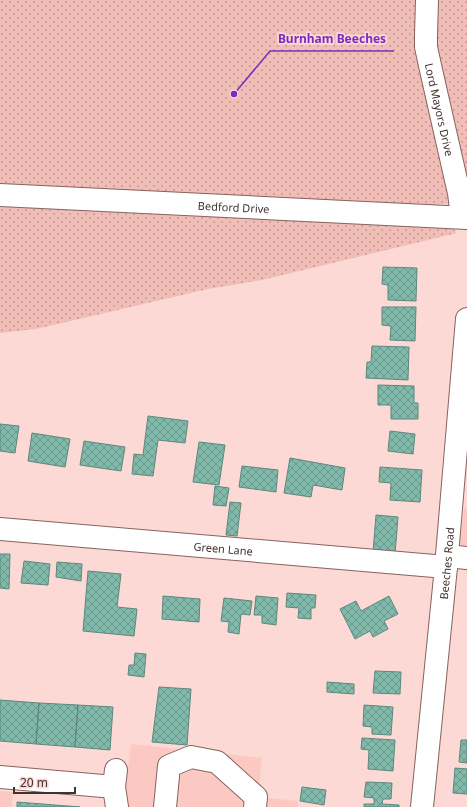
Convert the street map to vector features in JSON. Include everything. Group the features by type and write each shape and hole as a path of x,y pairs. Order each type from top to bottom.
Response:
{"street":[{"name":"Lord Mayors Drive","path":"427,0 426,47 465,218"},
{"name":"Bedford Drive","path":"0,195 465,218"},
{"name":"Beeches Road","path":"422,807 459,503 467,320"},
{"name":"Green Lane","path":"0,529 453,560"},
{"path":"165,807 169,766 192,757 217,762 256,797 255,807"},
{"path":"0,777 115,788"}],"shaded area":[{"path":"0,0 467,0 467,205 440,204 432,207 0,187"},
{"path":"0,203 451,225 457,233 262,280 208,289 36,329 0,333"},
{"path":"464,508 467,509 467,571 457,569"},
{"path":"131,744 262,758 258,797 298,801 298,807 123,807"},
{"path":"0,791 13,792 12,807 0,807"}],"building":[{"path":"383,267 417,268 416,301 388,300 388,285 382,284"},
{"path":"382,307 416,307 415,341 390,340 391,326 382,325"},
{"path":"372,346 409,347 408,380 366,378 367,362 371,362"},
{"path":"378,385 414,386 414,403 418,403 418,419 391,419 391,405 378,405"},
{"path":"148,416 188,421 185,443 158,440 153,476 132,474 134,454 143,455"},
{"path":"0,424 19,426 15,453 0,451"},
{"path":"390,431 415,434 413,454 388,451"},
{"path":"32,433 70,439 65,467 28,461"},
{"path":"84,441 125,447 121,471 80,465"},
{"path":"199,442 225,445 219,485 193,482"},
{"path":"290,458 345,468 342,490 313,485 311,497 284,493"},
{"path":"242,466 278,470 276,492 239,487"},
{"path":"380,467 422,470 420,502 390,500 391,483 379,482"},
{"path":"215,486 229,488 226,506 213,505"},
{"path":"230,502 241,503 237,536 226,535"},
{"path":"376,515 398,517 395,554 373,552"},
{"path":"0,554 10,554 9,589 0,588"},
{"path":"24,561 50,564 48,585 21,583"},
{"path":"57,562 82,564 81,581 56,577"},
{"path":"88,571 121,574 117,607 137,609 134,636 83,631"},
{"path":"287,593 316,595 315,608 311,608 311,619 298,618 299,608 286,607"},
{"path":"163,596 200,599 199,622 162,619"},
{"path":"256,596 278,598 276,625 262,623 262,615 254,615"},
{"path":"389,596 398,614 384,621 388,629 373,637 370,631 355,639 340,609 356,601 361,611"},
{"path":"224,598 252,601 250,615 241,614 239,634 228,632 229,622 221,621"},
{"path":"135,653 146,654 144,677 128,675 129,665 134,665"},
{"path":"375,671 401,672 400,694 373,693"},
{"path":"327,682 354,684 354,694 327,692"},
{"path":"159,687 191,689 187,745 152,742"},
{"path":"0,700 39,703 36,744 0,741"},
{"path":"39,703 78,705 75,747 36,744"},
{"path":"78,705 113,707 110,750 75,747"},
{"path":"364,705 393,707 391,735 372,734 372,727 363,726"},
{"path":"362,738 395,740 393,771 368,769 369,750 361,749"},
{"path":"461,740 467,740 467,763 459,762"},
{"path":"455,768 467,769 467,794 453,793"},
{"path":"366,782 392,783 391,799 383,799 382,804 399,805 399,807 364,807 364,804 374,804 374,798 364,797"},
{"path":"302,787 326,790 324,805 300,801"},
{"path":"17,802 80,807 17,807"}],"place":[{"name":"Burnham Beeches","path":"234,94"}]}
